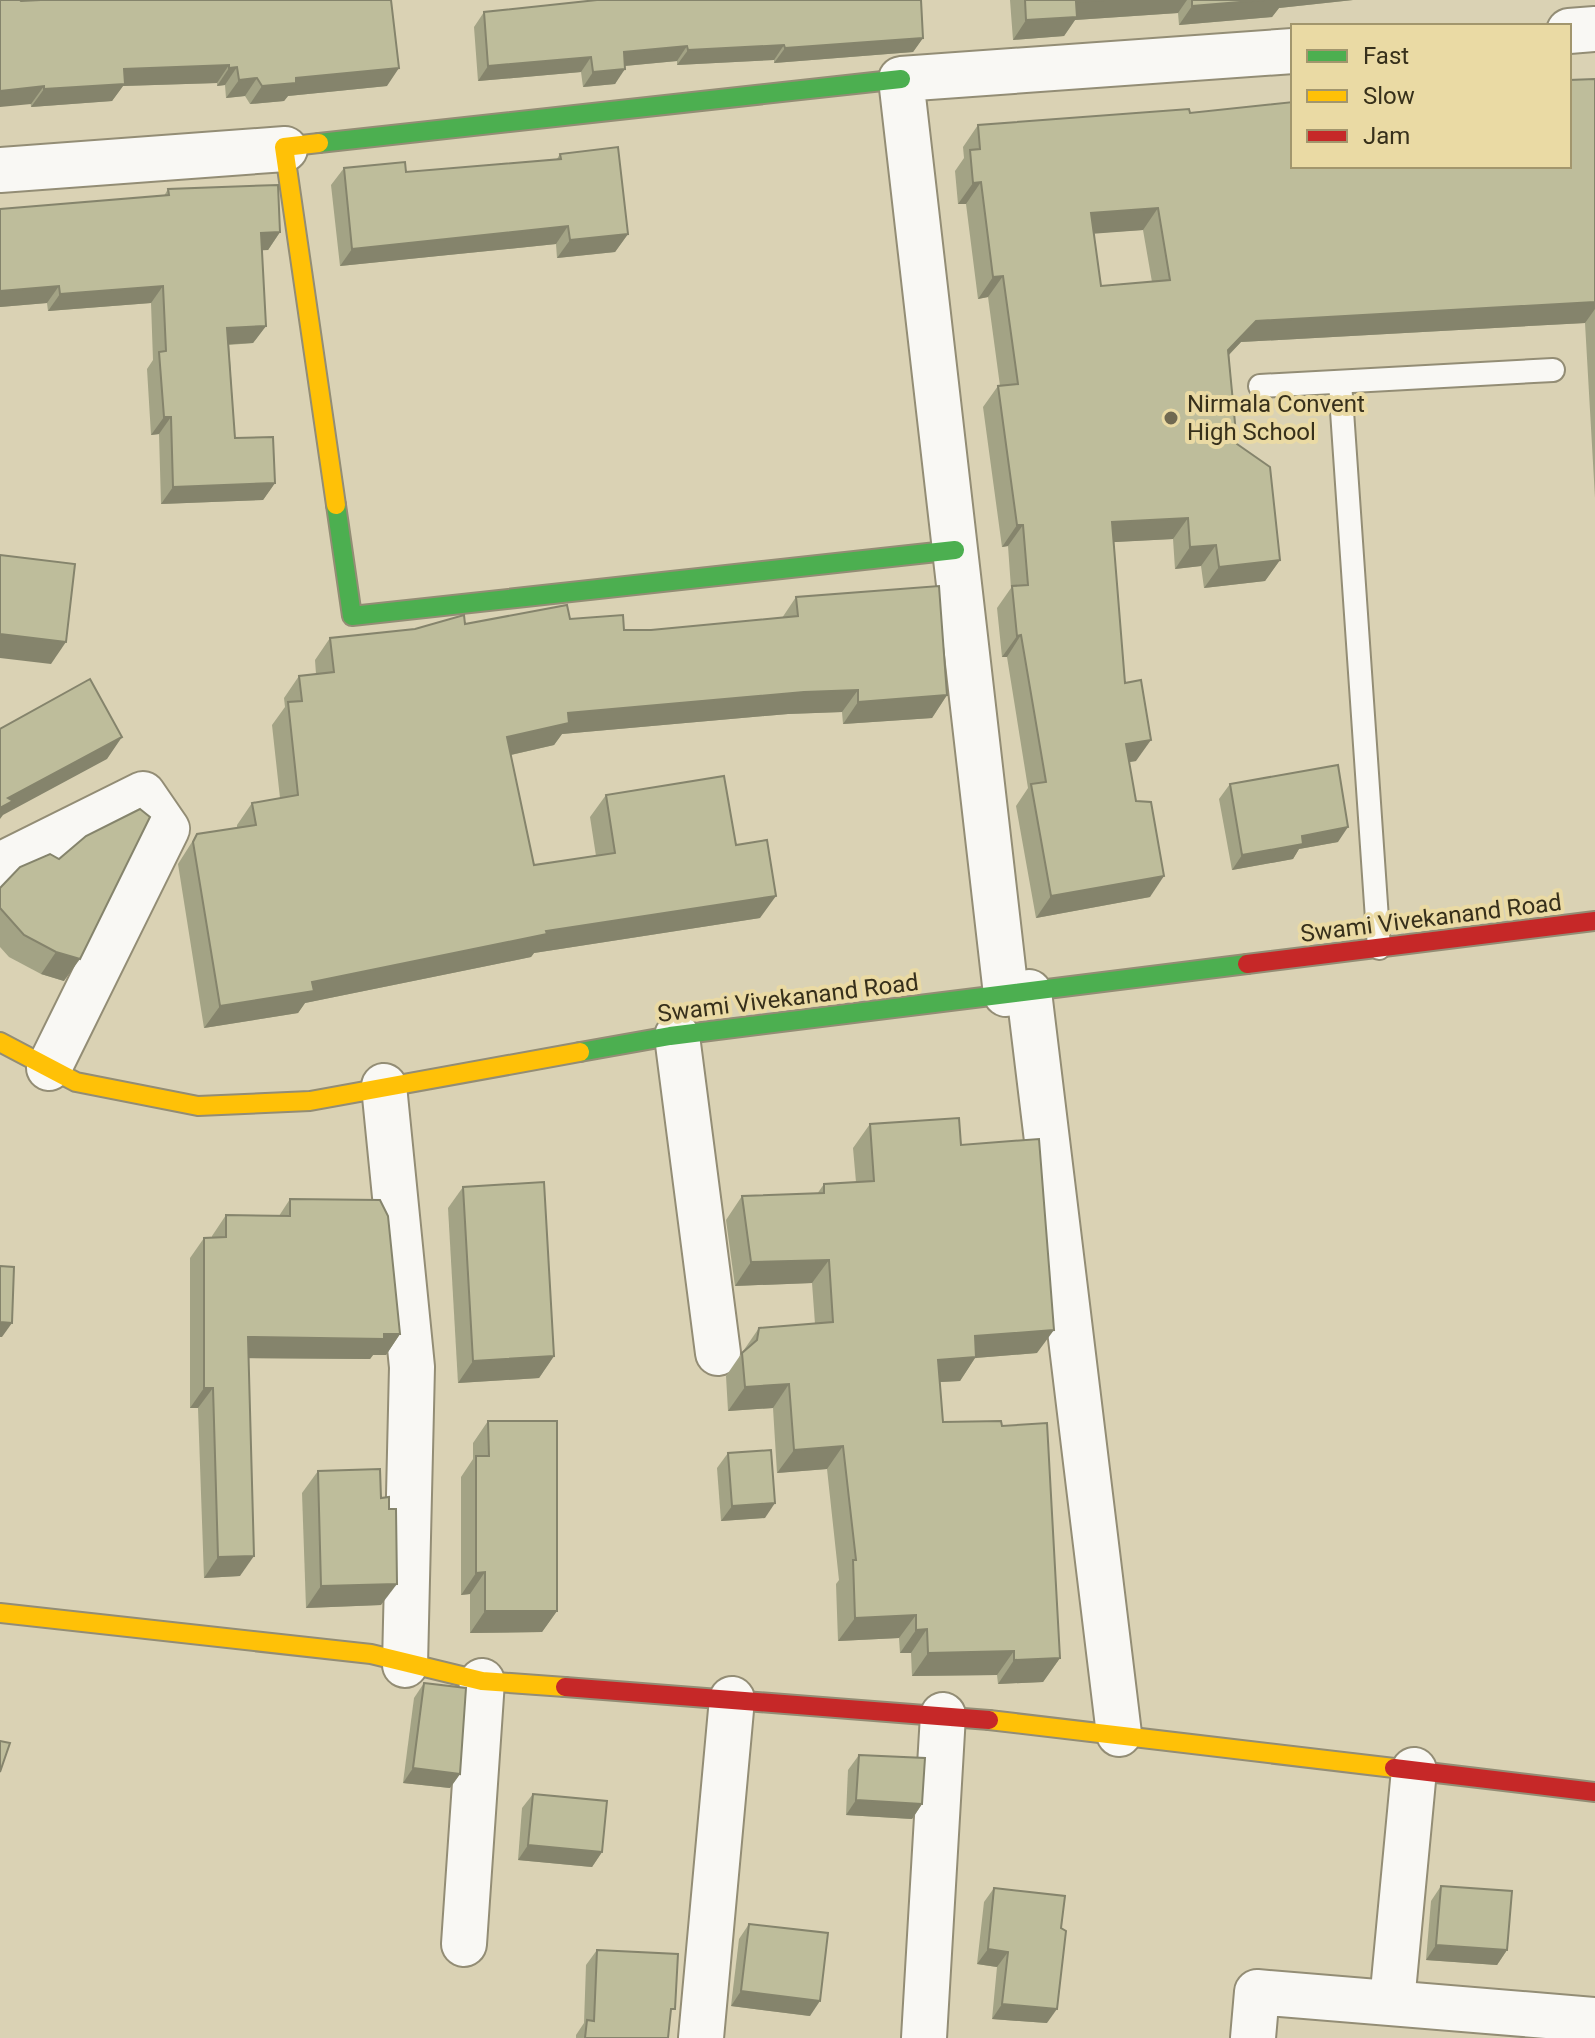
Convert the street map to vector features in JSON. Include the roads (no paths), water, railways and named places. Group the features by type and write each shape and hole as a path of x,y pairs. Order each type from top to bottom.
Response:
{"street":[{"path":"1571,31 1595,29"},
{"path":"0,170 285,149 901,79 1291,51"},
{"path":"901,79 955,550 1119,1734"},
{"path":"285,149 352,616 955,550"},
{"path":"0,865 143,794 167,829 49,1068"},
{"name":"Swami Vivekanand Road","path":"0,1042 76,1082 198,1106 310,1101 677,1036 1595,921"},
{"path":"677,1036 718,1353"},
{"path":"384,1086 412,1367 405,1665"},
{"path":"0,1613 371,1654 405,1665 482,1681 943,1715 1595,1792"},
{"path":"464,1944 482,1681"},
{"path":"701,2038 732,1699"},
{"path":"924,2038 943,1715"},
{"path":"1392,2002 1414,1770"},
{"path":"1253,2038 1257,1992 1595,2020"}],"lane":[{"path":"1260,386 1553,370"},
{"path":"1340,382 1379,948"}],"place":[{"name":"Nirmala Convent High School","path":"1171,418"}]}
